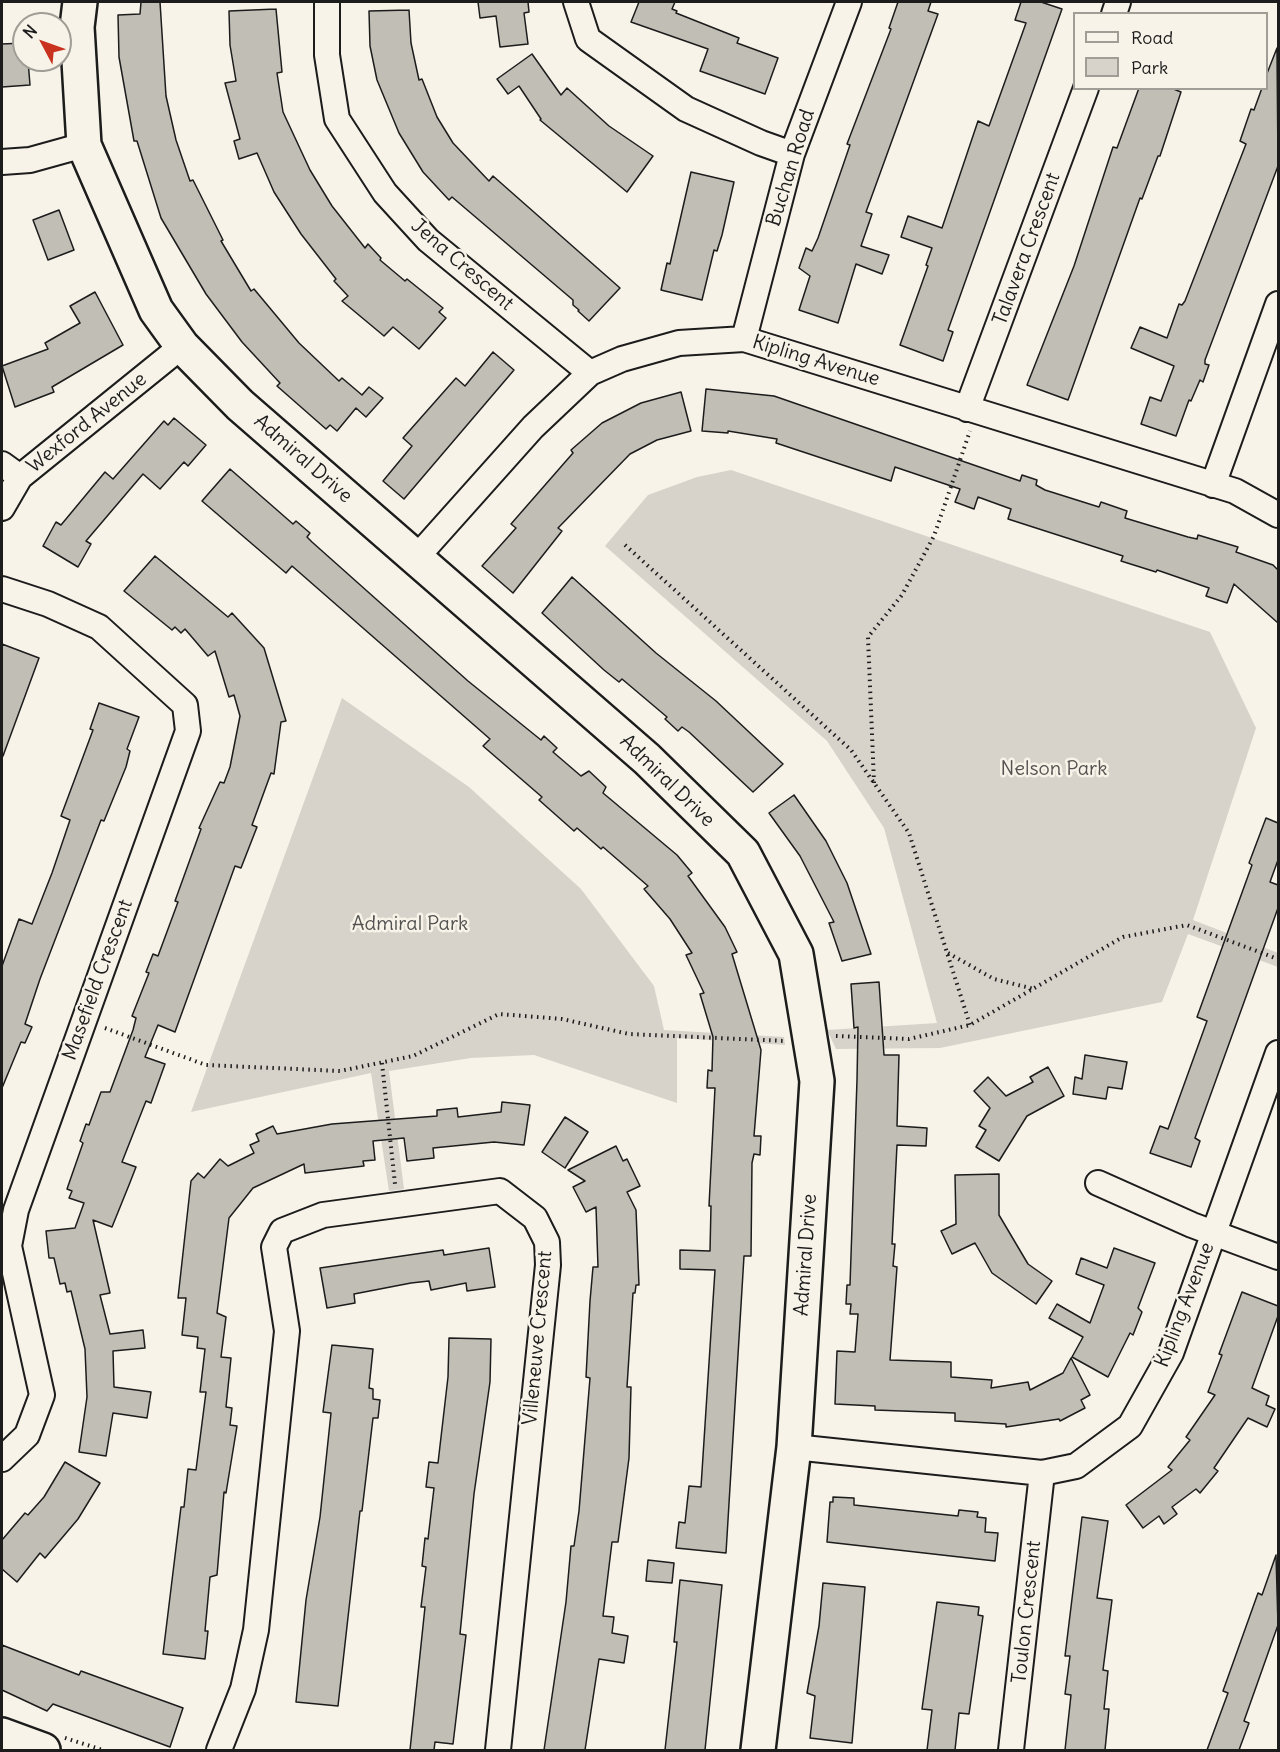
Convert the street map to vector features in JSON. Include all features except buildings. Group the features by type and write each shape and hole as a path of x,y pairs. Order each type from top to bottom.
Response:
{"street":[{"name":"Admiral Drive","path":"80,2 77,27 84,145 156,310 182,346 240,405 647,759 743,853 796,954 823,1037 817,1081 794,1448 758,1750"},
{"name":"Jena Crescent","path":"327,2 327,55 337,119 385,193 428,240 590,373"},
{"path":"576,2 588,39 686,109 761,143 792,154"},
{"name":"Buchan Road","path":"744,339 792,154 849,2"},
{"name":"Talavera Crescent","path":"969,420 1085,90"},
{"path":"2,162 30,160 84,145"},
{"path":"1213,485 1278,304"},
{"name":"Kipling Avenue","path":"416,558 533,427 590,373 622,359 679,343 744,339 969,420 1235,491 1278,515"},
{"name":"Wexford Avenue","path":"2,508 11,470 182,346"},
{"name":"Masefield Crescent","path":"2,589 48,604 99,627 185,705 188,731 16,1210 9,1246 42,1395 27,1435 2,1459"},
{"name":"Kipling Avenue","path":"794,1448 1042,1473 1076,1466 1130,1426 1171,1353 1278,1053"},
{"path":"1098,1183 1213,1233 1278,1257"},
{"name":"Villeneuve Crescent","path":"219,1750 243,1689 256,1630 287,1331 274,1247 282,1231 323,1215 500,1191 535,1218 547,1242 548,1265 498,1750"},
{"name":"Toulon Crescent","path":"1011,1750 1042,1473"},
{"path":"2,1735 43,1750"}],"path":[{"path":"874,783 868,637 902,595 934,536 969,420"},
{"path":"625,545 850,750 874,783 909,833 970,1026"},
{"path":"97,1025 206,1065 340,1071 413,1056 499,1014 562,1019 629,1034 784,1041 823,1037 909,1040 970,1026 1123,937 1187,925 1278,959"},
{"path":"947,953 994,979 1034,989"},
{"path":"382,1062 397,1205"}],"green space":[{"name":"Nelson Park","path":"731,470 1210,632 1256,728 1193,920 1278,953 1278,967 1188,934 1162,1002 940,1048 836,1049 827,1030 937,1023 884,828 827,741 605,546 648,495 697,477"},
{"name":"Admiral Park","path":"342,698 469,787 581,889 654,986 664,1030 784,1037 785,1045 677,1038 677,1103 534,1055 471,1058 389,1071 404,1189 389,1191 371,1073 191,1112"}]}
